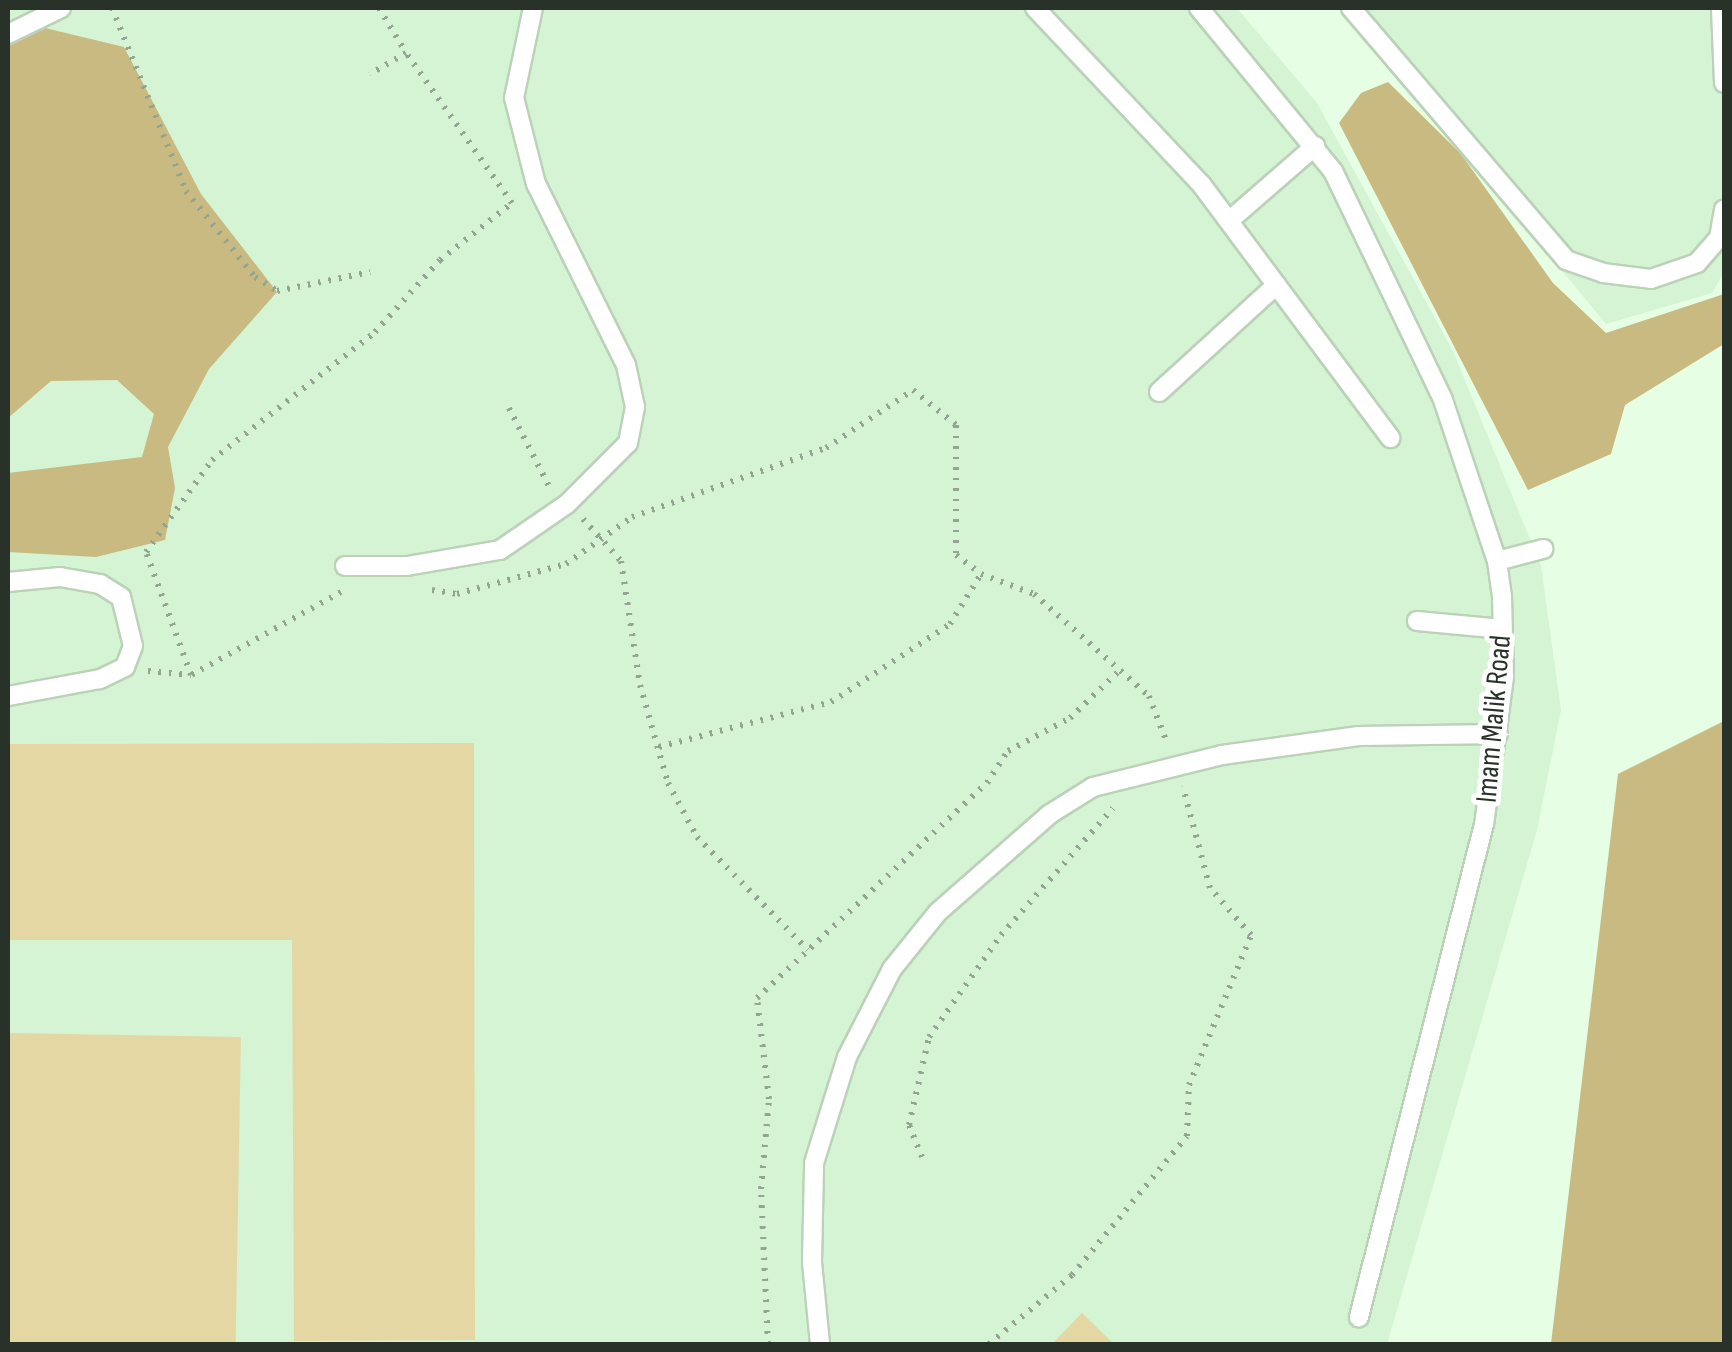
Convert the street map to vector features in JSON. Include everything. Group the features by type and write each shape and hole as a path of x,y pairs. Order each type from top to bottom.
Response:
{"lane":[{"path":"8,34 61,8"},
{"path":"345,566 407,566 500,550 567,504 628,443 635,407 626,366 536,184 514,98 533,8"},
{"path":"1034,8 1230,220 1390,438"},
{"name":"Imam Malik Road","path":"1199,8 1315,146 1443,400 1497,561 1504,628 1498,734 1432,1042 1358,1317"},
{"path":"1721,8 1724,83"},
{"path":"1355,9 1566,260 1603,274 1650,278 1696,263 1719,238 1724,209"},
{"path":"1230,220 1315,146"},
{"path":"1159,392 1276,285"},
{"path":"1497,561 1543,549"},
{"path":"8,582 60,577 100,584 121,597 134,646 125,667 100,680 8,696"},
{"path":"1417,620 1504,628"},
{"path":"820,1344 812,1262 814,1164 848,1057 892,969 938,912 1050,814 1093,787 1175,765 1359,736 1498,734"}],"path":[{"path":"112,8 186,191 255,278 277,290 370,272"},
{"path":"191,675 146,552 212,460 375,332 440,260 512,203 406,53 379,8"},
{"path":"370,74 406,53"},
{"path":"420,588 457,594 566,564 632,517 826,448 913,390 956,425 956,555 981,574 1034,594 1149,696 1175,765 1210,888 1251,935 1189,1085 1187,1136 1072,1275 989,1344"},
{"path":"509,408 547,483"},
{"path":"585,521 621,561 640,685 668,783 698,837 808,950"},
{"path":"660,747 832,702 950,624 981,574"},
{"path":"125,667 191,675 354,589"},
{"path":"922,1157 909,1125 929,1037 1001,935 1116,804"}],"shaded area":[{"path":"8,8 1237,8 1317,103 1453,351 1541,566 1561,710 1537,830 1387,1344 8,1344"},
{"path":"1345,8 1724,8 1724,272 1712,293 1606,324"},
{"path":"8,22 124,47 201,194 277,292 209,369 168,447 175,488 165,540 96,557 8,552 8,473 142,457 154,414 117,380 51,381 8,418"},
{"path":"1388,82 1461,154 1553,283 1606,333 1724,294 1724,344 1625,405 1611,454 1528,490 1339,123 1361,93"},
{"path":"1724,721 1724,1344 1551,1344 1618,774"},
{"path":"474,743 475,1340 294,1341 292,940 8,940 8,744"},
{"path":"8,1033 241,1037 236,1344 8,1344"},
{"path":"1082,1313 1114,1344 1052,1344"}]}
